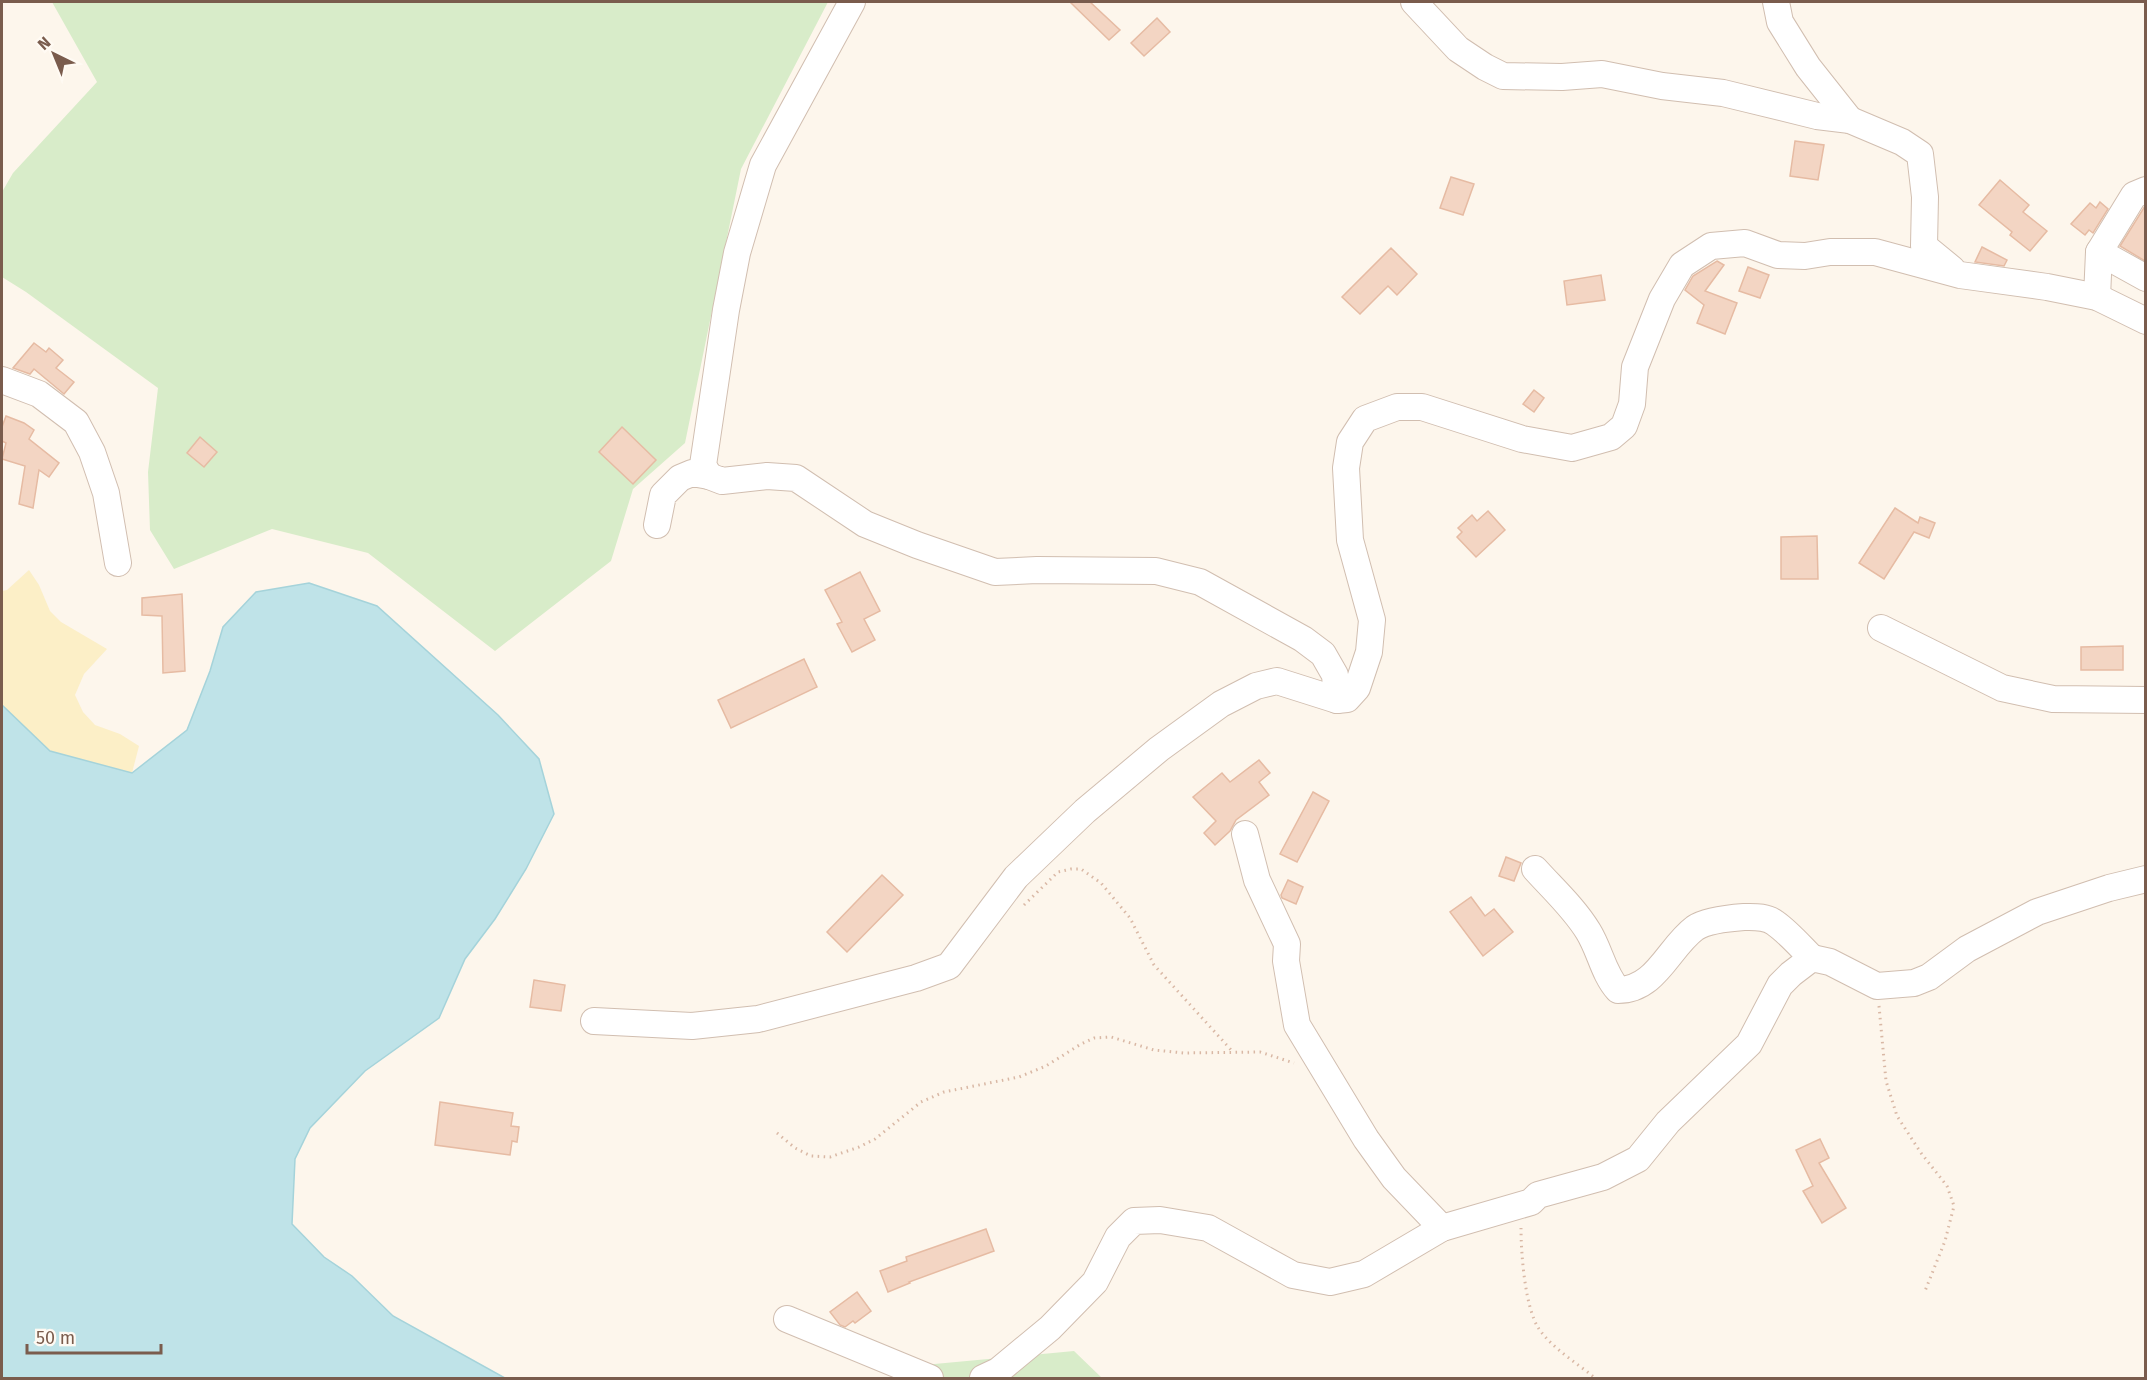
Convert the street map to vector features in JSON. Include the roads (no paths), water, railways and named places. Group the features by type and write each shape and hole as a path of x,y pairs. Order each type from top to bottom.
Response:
{"street":[{"path":"709,476 703,465 726,310 737,253 763,165 852,2"},
{"path":"1414,2 1458,48 1485,67 1503,76 1562,77 1602,74 1662,86 1723,93 1817,116 1850,120 1902,142 1920,154 1925,196 1924,246 1960,274"},
{"path":"1776,2 1780,22 1808,67 1850,120"},
{"path":"2097,297 2099,252 2134,195 2145,190"},
{"path":"594,1020 692,1026 758,1019 916,978 949,966 1016,877 1085,811 1159,749 1221,704 1256,686 1276,681 1337,700 1347,699 1357,688 1369,652 1372,620 1350,540 1346,468 1350,442 1365,419 1397,407 1422,407 1522,439 1572,448 1611,437 1624,426 1632,404 1635,368 1662,299 1682,265 1711,246 1745,243 1778,255 1805,256 1830,252 1875,252 1960,274 2047,286 2097,297 2145,321"},
{"path":"2099,252 2145,278"},
{"path":"2,380 39,394 76,422 92,452 106,493 118,563"},
{"path":"657,525 663,495 680,478 692,473 722,481 767,476 796,478 865,524 995,572 1037,570 1156,572 1200,582 1303,639 1323,654 1335,675 1337,700"},
{"path":"1881,628 2002,688 2054,699 2145,700"},
{"path":"1245,834 1257,880 1287,944 1286,961 1297,1025 1366,1139 1394,1178 1442,1228"},
{"path":"1535,869 1585,927 1611,982 1618,990 1639,986 1653,975 1695,928 1707,923 1757,916 1774,921 1812,958 1830,962 1877,986 1914,982 1929,977 1967,949 2037,912 2145,879"},
{"path":"983,1378 998,1371 1050,1328 1095,1282 1118,1237 1134,1221 1160,1220 1208,1228 1293,1275 1330,1282 1364,1274 1442,1228 1531,1202 1538,1195 1603,1177 1638,1159 1668,1122 1749,1044 1780,985 1812,958"},
{"path":"787,1319 930,1378"}],"water":[{"path":"309,583 377,606 498,715 539,759 554,814 526,869 495,919 465,959 439,1018 365,1071 310,1128 295,1159 292,1224 324,1257 352,1276 393,1316 505,1378 2,1378 2,705 50,751 132,773 187,730 210,671 223,627 256,592"}]}
